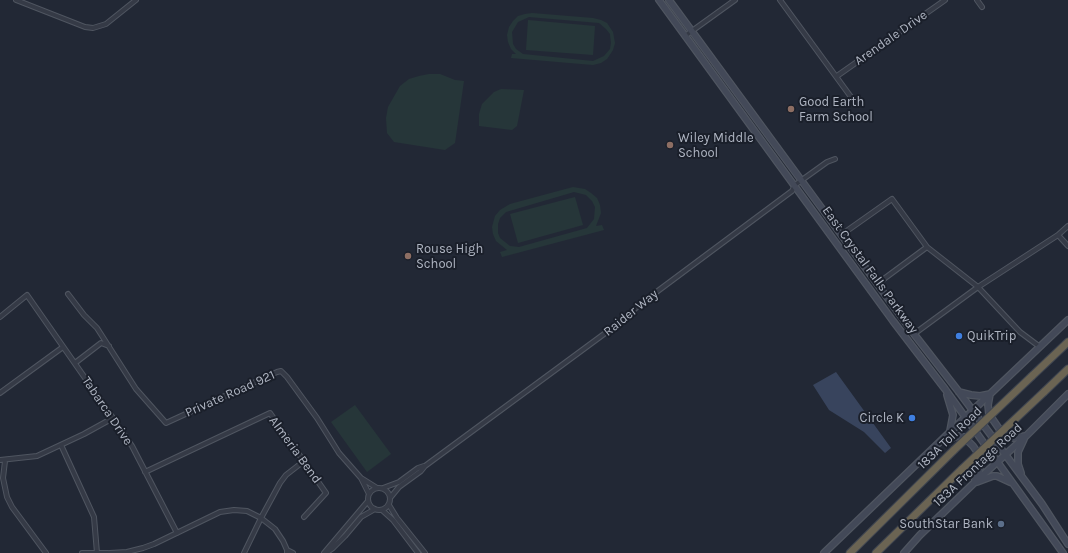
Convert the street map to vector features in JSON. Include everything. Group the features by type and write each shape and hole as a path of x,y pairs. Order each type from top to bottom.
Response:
{"highway":[{"name":"183A Toll Road","path":"850,553 954,450 1068,342"},
{"path":"876,553 1068,369"}],"main road":[{"name":"East Crystal Falls Parkway","path":"659,0 945,389 1063,553"},
{"name":"East Crystal Falls Parkway","path":"669,0 914,334 1022,476 1068,544"},
{"path":"739,109 746,104"},
{"path":"835,239 841,235"},
{"path":"870,289 877,284"},
{"path":"824,553 1068,320"},
{"path":"945,389 953,415 950,432"},
{"path":"959,392 980,396 990,394"},
{"path":"990,394 988,405 989,414 1000,430 1008,437 1014,438 1026,436"},
{"name":"183A Frontage Road","path":"904,553 920,535 1026,436 1068,394"},
{"path":"940,441 959,436 964,437 973,446 980,456 981,463 979,472 973,484"},
{"path":"1022,476 1018,464 1018,452 1026,436"},
{"path":"973,484 992,476 997,476 1014,485"},
{"path":"1050,534 1058,529"}],"street":[{"path":"16,0 85,27 93,28 101,27 106,24 136,0"},
{"path":"686,36 735,0"},
{"path":"780,0 851,97"},
{"name":"Arendale Drive","path":"836,76 945,0"},
{"path":"976,0 982,7"},
{"name":"Raider Way","path":"390,498 399,487 421,471 425,466 623,320 639,305 792,191 795,185 827,162 835,159"},
{"path":"841,235 892,199 927,247 978,287 1020,332 1040,347"},
{"path":"914,334 978,287 1058,235 1068,226"},
{"path":"1058,235 1068,246"},
{"path":"877,284 927,247"},
{"name":"Private Road 921","path":"68,294 84,315 97,328 136,389 166,423 277,372 281,372 287,377 317,418 339,453 361,478 370,494"},
{"name":"Tabarca Drive","path":"0,317 27,295 114,418 132,446 177,533"},
{"path":"75,363 101,343 110,347"},
{"path":"0,393 63,347"},
{"name":"Almeria Bend","path":"145,472 270,413 326,493 304,517"},
{"path":"46,553 12,507 7,497 3,478 2,460 37,456 114,418"},
{"path":"61,445 94,516 97,553"},
{"path":"244,553 280,483 286,475 304,461"},
{"name":"Raider Way","path":"383,488 398,482 418,468 425,466"},
{"name":"Private Road 921","path":"361,478 377,488"},
{"path":"325,553 368,501 372,491 377,488 383,488 387,491 390,498 388,505 382,510"},
{"path":"368,501 372,507 382,510 393,520 418,553"},
{"path":"388,505 425,553"},
{"path":"325,553 333,548 345,536 360,517 375,509"},
{"path":"82,553 128,552 143,548 220,512 234,510 247,512 261,518 275,529 283,541 287,551 293,553"}],"shaded area":[{"path":"532,13 601,20 607,23 613,32 615,43 613,50 607,59 601,63 593,65 511,58 512,54 516,54 511,49 508,42 507,35 509,27 518,16","holes":["529,17 599,23 610,34 611,43 610,49 604,56 593,61 523,54 516,49 513,44 512,32 518,22"]},
{"path":"528,20 595,26 593,55 526,50"},
{"path":"429,74 440,74 455,80 464,81 455,143 445,150 394,142 387,133 386,118 388,107 400,86 409,79"},
{"path":"501,89 524,90 517,126 512,130 479,126 479,114 482,104 494,92"},
{"path":"573,187 585,189 597,198 601,213 596,226 602,225 604,230 502,257 500,252 507,250 496,241 492,227 495,216 500,210 510,204","holes":["574,192 586,195 595,207 594,219 587,228 519,247 510,246 500,238 498,233 498,224 500,218 506,212"]},
{"path":"575,197 583,225 518,243 510,214"},
{"path":"355,405 391,454 367,472 331,422"}],"water":[{"path":"836,372 891,448 885,453 864,432 829,410 813,385"}],"place":[{"name":"Good Earth Farm School","path":"791,109"},
{"name":"Wiley Middle School","path":"670,145"},
{"name":"Rouse High School","path":"408,256"},
{"name":"QuikTrip","path":"959,336"},
{"name":"Circle K","path":"912,418"},
{"name":"SouthStar Bank","path":"1001,524"}]}
